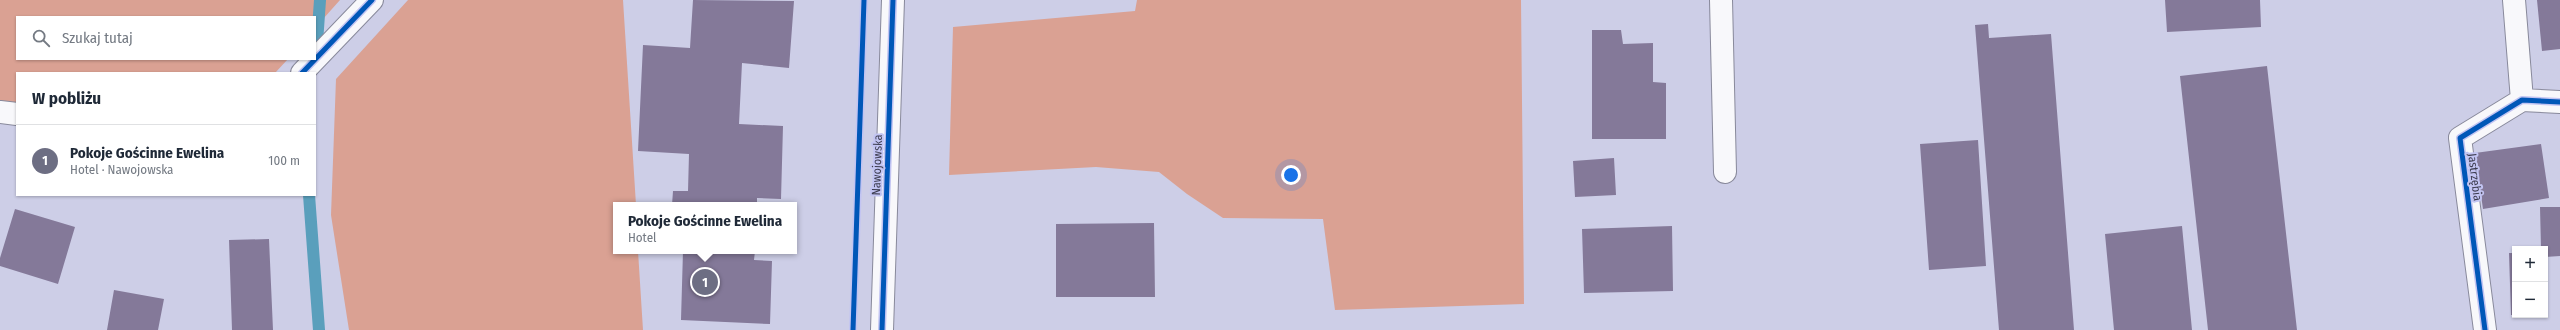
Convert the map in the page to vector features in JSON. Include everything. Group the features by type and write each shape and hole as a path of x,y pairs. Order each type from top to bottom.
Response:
{"street":[{"path":"316,59 372,0"},
{"name":"Nawojowska","path":"882,330 893,0"},
{"path":"1721,0 1725,172"},
{"path":"2514,0 2522,100 2560,102"},
{"path":"303,72 315,60"},
{"name":"Jastrzębia","path":"2485,330 2460,138 2522,100"},
{"path":"0,112 16,114"}],"shaded area":[{"path":"0,0 340,0 316,27 316,16 16,16 16,60 287,60 276,72 16,72 16,103 0,101"},
{"path":"408,0 623,0 636,202 613,202 613,254 638,254 643,330 349,330 331,215 336,79"},
{"path":"1137,0 1521,0 1524,304 1335,310 1323,219 1223,218 1187,194 1159,172 1096,167 949,175 953,27 1135,11"}],"building":[{"path":"693,0 794,1 789,68 742,63 739,124 783,126 781,199 757,198 757,202 672,202 673,191 688,191 689,154 638,151 643,45 690,48"},
{"path":"2165,0 2260,0 2261,27 2167,32"},
{"path":"2537,0 2560,0 2560,49 2542,51"},
{"path":"1988,24 1989,38 2051,34 2074,330 1999,330 1975,25"},
{"path":"1592,30 1621,30 1623,44 1653,43 1653,82 1666,83 1666,139 1592,139"},
{"path":"2267,66 2297,330 2208,330 2180,76"},
{"path":"1978,140 1986,266 1929,270 1920,144"},
{"path":"2541,144 2549,198 2483,209 2475,153"},
{"path":"1614,158 1616,195 1575,197 1573,161"},
{"path":"2540,207 2560,207 2560,256 2548,257 2548,246 2541,246"},
{"path":"15,209 75,227 58,284 0,266 0,258"},
{"path":"1154,223 1155,297 1056,297 1056,224"},
{"path":"1672,226 1673,291 1584,293 1582,229"},
{"path":"2182,226 2192,330 2114,330 2105,234"},
{"path":"269,239 273,330 232,330 229,240"},
{"path":"2509,253 2512,253 2511,315"},
{"path":"683,254 755,254 754,260 772,261 770,324 681,320"},
{"path":"114,290 164,299 158,330 107,330"}],"waterway":[{"path":"316,57 320,0"},
{"path":"309,196 319,330"}],"cycle path":[{"path":"316,58 372,0"},
{"path":"853,330 864,0"},
{"path":"882,330 893,0"},
{"path":"303,72 314,60"},
{"path":"2485,330 2460,138 2522,100 2560,102"}],"place":[{"name":"Pokoje Gościnne Ewelina","path":"705,282"}]}
